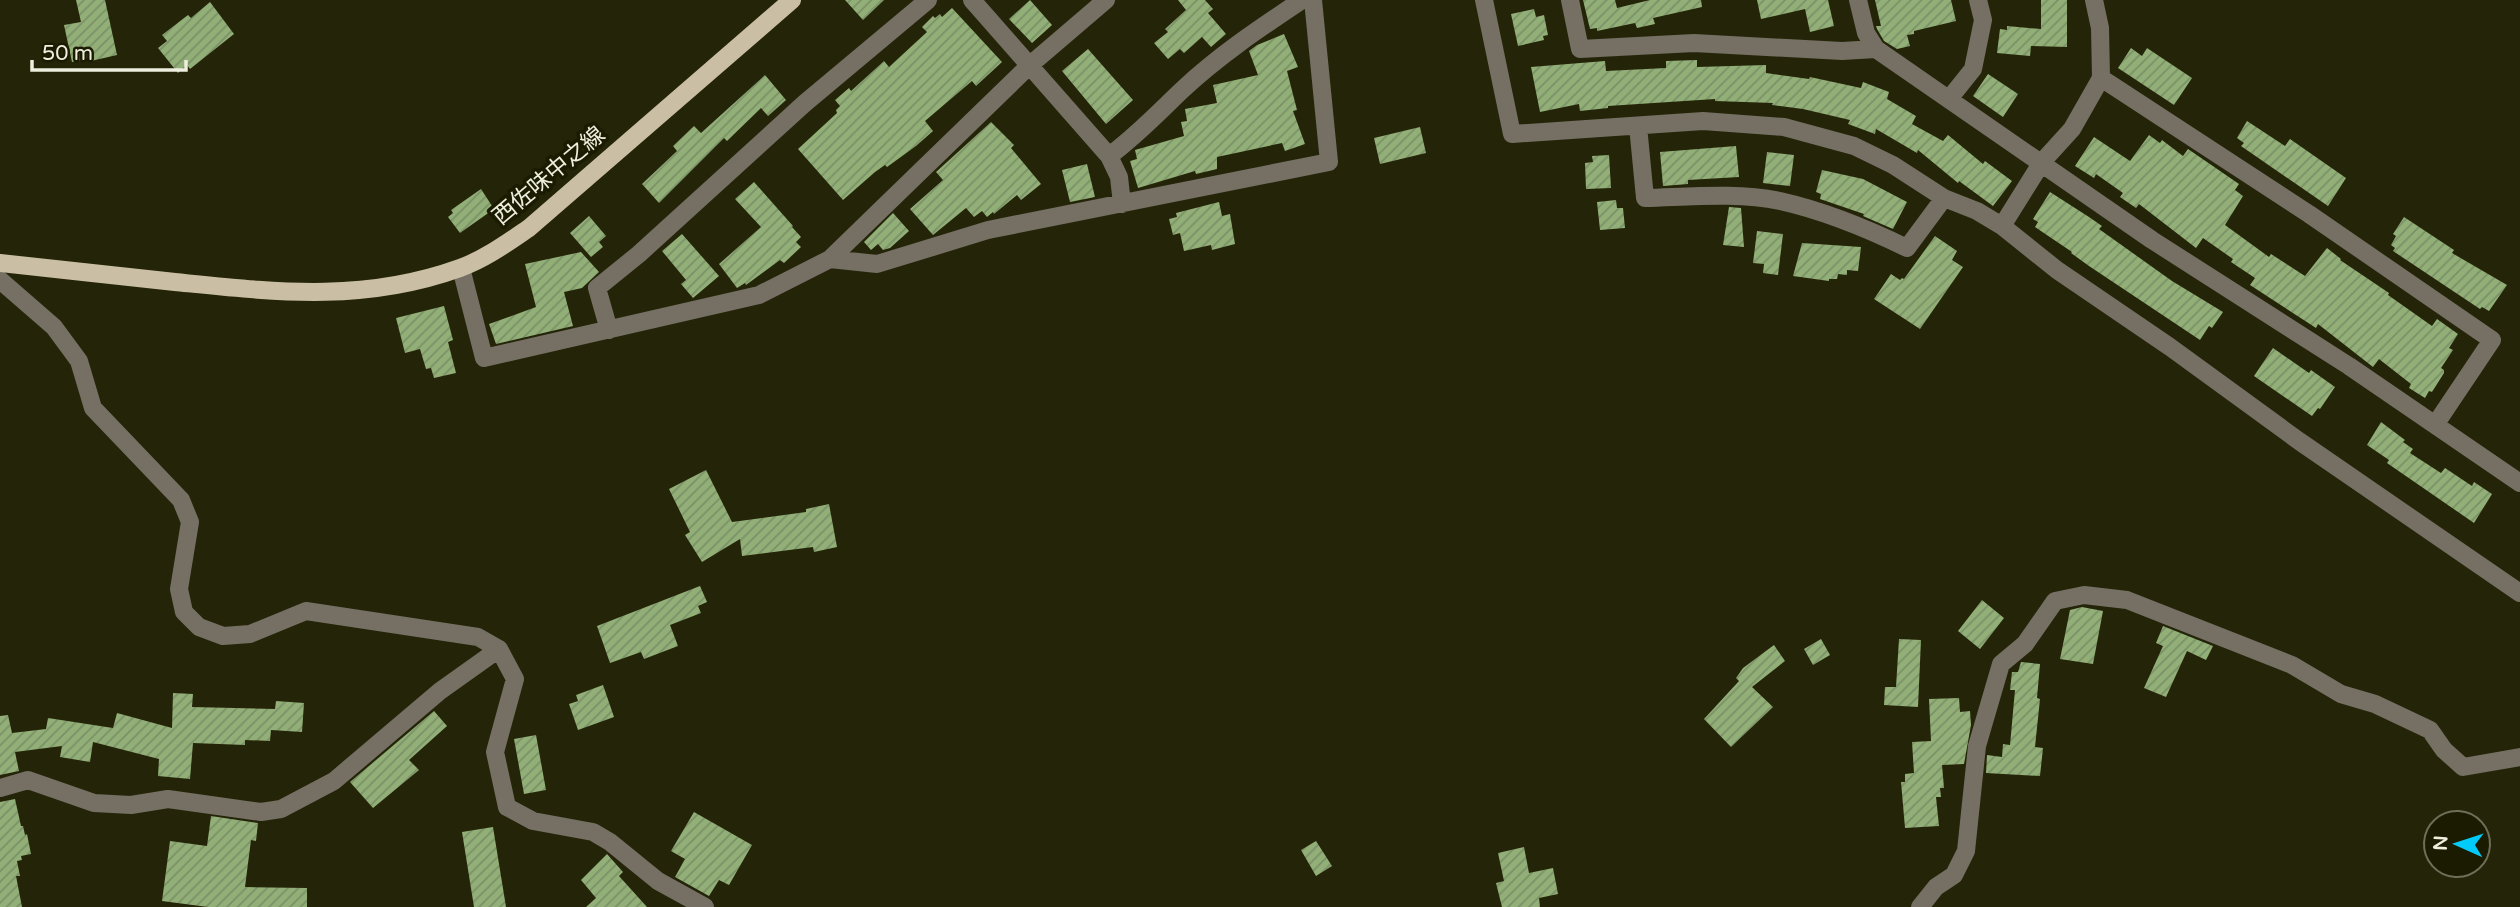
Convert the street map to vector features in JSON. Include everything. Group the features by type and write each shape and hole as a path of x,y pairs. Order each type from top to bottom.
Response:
{"main road":[{"name":"西佐味中之線","path":"0,263 280,293 344,293 405,284 461,268 493,252 529,228 792,0"}],"street":[{"path":"609,331 597,288 639,254 805,103 928,0"},
{"path":"972,0 1109,156 1119,177 1122,204"},
{"path":"461,268 484,358 759,295 830,259 1030,65 1106,0"},
{"path":"1109,156 1140,132 1235,45 1302,0"},
{"path":"830,259 877,264 988,230 1329,162 1312,0"},
{"path":"1484,0 1512,134 1703,121 1784,127 1854,146 1893,165 1944,198 1977,211 2002,226 2057,270 2520,593"},
{"path":"1570,0 1580,48 1694,43 1842,51 1875,49"},
{"path":"1858,0 1866,33 1875,49 2152,240 2349,366 2520,483"},
{"path":"1948,99 1973,69 1983,20 1978,0"},
{"path":"2002,226 2042,162 2072,128 2101,78 2100,28 2094,0"},
{"path":"2101,78 2309,214 2492,340 2435,425"},
{"path":"1638,126 1645,198 1715,196 1779,201 1854,222 1907,248 1944,198"},
{"path":"0,281 54,327 79,361 93,408 181,500 190,522 179,589 184,612 200,627 223,636 250,634 306,611 478,637 499,649 515,679 495,752 507,807 533,821 593,832 610,842 658,881 705,907"},
{"path":"1920,907 1936,887 1954,875 1966,851 1976,746 2001,664 2025,644 2055,601 2084,595 2127,600 2292,665 2341,694 2375,704 2430,730 2444,750 2463,767 2520,757"},
{"path":"0,788 28,780 94,803 131,805 168,799 261,812 281,809 334,781 422,706 499,649"}],"building":[{"path":"76,0 105,0 117,55 72,62 64,25 81,22"},
{"path":"845,0 884,0 863,20"},
{"path":"1030,0 1052,25 1032,43 1009,19"},
{"path":"1178,0 1205,0 1213,9 1208,13 1226,34 1211,47 1202,37 1184,53 1180,49 1168,59 1154,43 1168,32 1165,29 1186,10"},
{"path":"1583,0 1615,0 1617,8 1650,0 1701,0 1702,7 1653,18 1655,24 1637,28 1635,23 1597,31 1597,28 1590,29"},
{"path":"1757,0 1828,0 1834,26 1810,32 1805,9 1761,19"},
{"path":"1875,0 1951,0 1956,21 1914,31 1914,34 1907,35 1910,46 1897,49 1884,41 1877,29 1876,26 1881,26"},
{"path":"2041,0 2067,0 2067,47 2031,46 2030,56 1997,53 2000,29 2007,30 2007,26 2041,29"},
{"path":"210,2 234,34 190,69 187,65 178,73 158,48 167,41 162,35 188,15 191,18"},
{"path":"952,8 1002,62 976,86 972,81 925,121 933,131 916,146 887,167 885,165 875,172 843,200 798,149 837,113 836,110 840,106 835,100 849,88 851,91 884,61 889,67 927,32 922,27 933,16 935,18 940,14 942,17"},
{"path":"1534,9 1536,17 1544,15 1548,35 1543,36 1544,40 1518,46 1511,14"},
{"path":"1284,34 1298,67 1287,71 1297,110 1293,111 1305,144 1285,151 1282,143 1217,157 1217,169 1196,174 1195,171 1138,188 1130,161 1137,159 1135,150 1184,136 1181,122 1187,121 1185,109 1217,103 1213,85 1258,75 1249,51"},
{"path":"2131,48 2142,56 2147,48 2192,78 2174,105 2118,68"},
{"path":"1088,49 1133,100 1106,124 1062,71"},
{"path":"1697,60 1697,67 1766,65 1766,73 1810,77 1861,88 1863,82 1889,92 1887,99 1916,116 1912,124 1943,141 1948,135 1983,164 1985,161 2012,181 1993,206 1959,181 1958,183 1918,150 1917,153 1876,129 1875,134 1848,124 1850,120 1772,105 1773,103 1715,99 1608,106 1580,111 1579,104 1540,112 1531,67 1605,61 1606,71 1666,68 1666,61"},
{"path":"1988,74 2018,94 2003,117 1973,96"},
{"path":"765,75 786,100 768,116 761,108 727,141 724,138 659,203 642,184 677,151 673,146 694,126 701,133"},
{"path":"2247,121 2285,146 2290,139 2346,178 2328,206 2241,146 2244,143 2237,138"},
{"path":"991,122 1014,145 1011,148 1041,184 1021,200 1017,195 987,217 982,211 974,217 966,208 933,235 910,209 943,180 936,172"},
{"path":"1420,127 1426,153 1380,164 1374,138"},
{"path":"2149,135 2160,143 2162,140 2183,156 2188,149 2239,184 2235,190 2243,196 2225,225 2269,257 2271,254 2305,276 2327,248 2432,326 2437,319 2458,334 2449,348 2453,350 2441,368 2444,373 2432,392 2429,391 2425,398 2409,388 2411,384 2379,359 2373,367 2318,324 2316,328 2250,285 2255,278 2203,238 2196,248 2139,204 2136,208 2120,197 2123,193 2096,174 2094,178 2075,166 2094,137 2130,161"},
{"path":"1736,146 1739,177 1688,180 1688,184 1663,186 1660,152"},
{"path":"1767,152 1794,155 1790,186 1763,183"},
{"path":"1609,155 1611,188 1586,189 1585,163 1593,162 1592,156"},
{"path":"1087,164 1095,197 1070,202 1062,170"},
{"path":"1822,170 1863,179 1907,202 1893,229 1863,216 1864,214 1820,199 1821,194 1816,192"},
{"path":"754,182 801,237 796,242 801,247 784,263 780,260 746,285 745,283 737,288 719,264 761,227 735,199"},
{"path":"481,189 494,209 460,233 448,217 453,213 451,210"},
{"path":"2050,192 2102,226 2099,229 2172,281 2223,312 2212,328 2209,326 2200,340 2035,227 2038,222 2033,219"},
{"path":"1616,200 1617,208 1623,208 1625,228 1600,230 1597,202"},
{"path":"1219,202 1222,216 1230,214 1235,244 1212,250 1211,245 1184,251 1180,233 1173,235 1169,219 1177,217 1176,213"},
{"path":"1729,207 1741,208 1744,247 1723,245"},
{"path":"893,213 909,231 890,248 883,250 878,244 871,250 864,242"},
{"path":"589,216 606,236 599,242 603,247 591,257 570,233"},
{"path":"2404,217 2454,250 2452,253 2507,285 2489,311 2482,307 2480,309 2393,251 2395,248 2391,245 2396,236 2393,234"},
{"path":"1757,231 1783,234 1778,275 1763,273 1764,264 1753,263"},
{"path":"682,234 719,276 693,298 681,284 686,280 662,251"},
{"path":"1935,236 1957,251 1952,260 1963,267 1920,329 1874,299 1891,274 1900,280 1904,279"},
{"path":"1802,243 1861,247 1858,271 1847,270 1847,275 1838,274 1837,279 1829,281 1793,276"},
{"path":"581,252 599,272 582,288 564,292 573,326 496,344 489,324 536,307 525,264"},
{"path":"444,306 453,340 448,342 456,373 434,378 431,368 426,369 420,349 405,353 396,318"},
{"path":"2273,348 2335,387 2312,416 2254,376"},
{"path":"2381,422 2405,440 2403,442 2413,449 2410,453 2441,473 2445,468 2472,486 2474,482 2492,494 2474,523 2387,463 2389,460 2367,445"},
{"path":"706,470 732,522 806,512 806,509 829,504 837,547 814,552 813,547 742,556 740,539 702,562 685,535 690,532 669,489"},
{"path":"700,586 707,602 698,606 701,613 670,625 678,646 644,659 641,652 610,663 597,626"},
{"path":"1982,600 2004,618 1980,649 1958,631"},
{"path":"2082,607 2103,611 2093,664 2060,659 2070,610"},
{"path":"2163,626 2213,646 2206,660 2187,651 2166,697 2144,688 2163,646 2156,643"},
{"path":"1821,639 1830,655 1813,665 1804,649"},
{"path":"1899,639 1921,640 1918,707 1884,705 1885,687 1896,687"},
{"path":"1774,645 1785,661 1752,687 1773,707 1731,747 1704,719 1739,681 1736,678 1743,668"},
{"path":"2021,662 2040,664 2037,698 2040,699 2035,747 2043,748 2040,776 1986,773 1987,755 2002,757 2003,744 2010,745 2015,690 2010,690 2012,672 2018,672"},
{"path":"603,685 614,717 578,730 569,704 578,701 576,695"},
{"path":"173,693 193,694 192,707 275,709 276,701 304,703 302,732 271,730 270,741 245,740 245,745 193,743 190,779 158,776 159,759 93,742 90,762 60,757 62,746 15,752 19,771 0,775 0,716 8,715 12,733 46,729 48,718 113,728 117,713 172,728"},
{"path":"1959,698 1960,712 1970,711 1971,725 1964,764 1942,765 1944,788 1940,788 1941,797 1936,797 1939,826 1905,828 1901,782 1905,782 1905,774 1914,773 1912,742 1931,741 1929,699"},
{"path":"434,711 447,726 409,760 419,770 373,808 350,782"},
{"path":"536,735 546,790 524,794 514,739"},
{"path":"15,799 31,854 21,856 22,860 17,861 20,876 16,876 22,907 0,907 0,802"},
{"path":"694,812 752,845 729,885 719,880 709,896 675,877 685,859 671,851"},
{"path":"211,816 258,823 256,841 251,840 245,887 307,888 307,907 208,907 162,901 170,841 207,846"},
{"path":"493,827 506,907 474,907 462,832"},
{"path":"1316,841 1332,866 1316,876 1301,850"},
{"path":"1524,847 1529,873 1553,868 1558,894 1539,898 1540,907 1502,907 1496,883 1504,881 1498,853"},
{"path":"607,854 623,872 619,876 647,907 586,907 596,898 581,880"}]}
